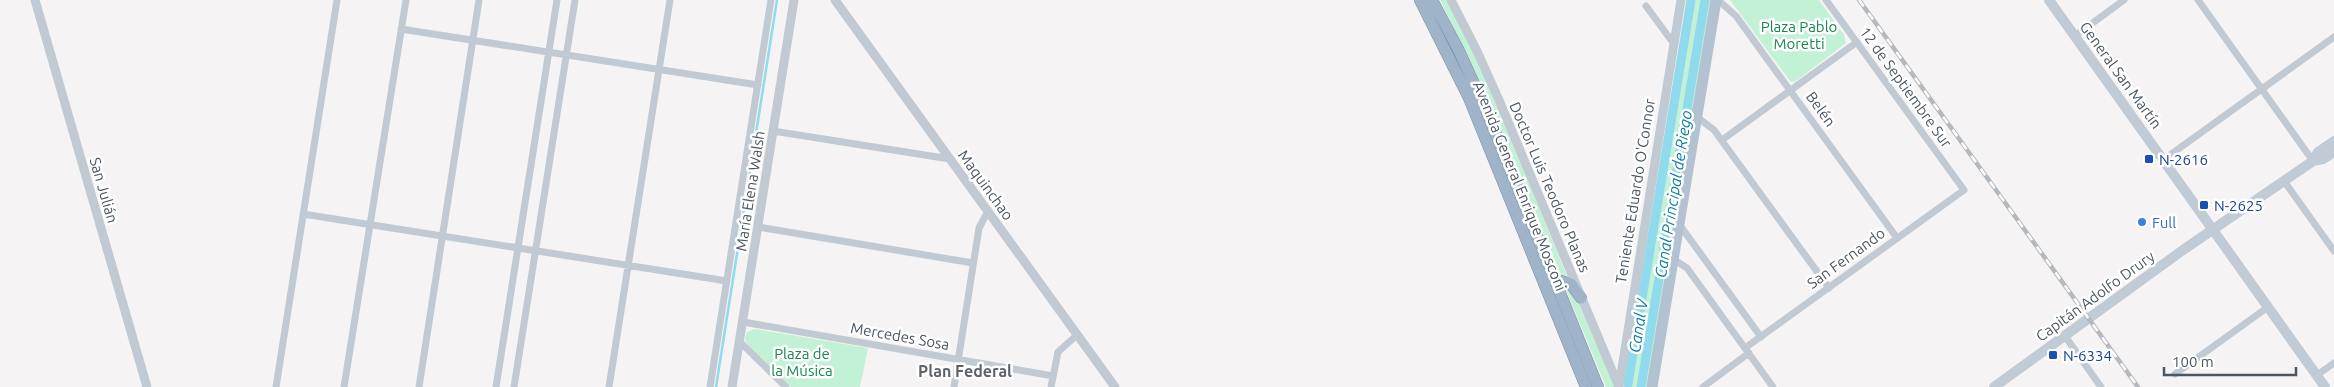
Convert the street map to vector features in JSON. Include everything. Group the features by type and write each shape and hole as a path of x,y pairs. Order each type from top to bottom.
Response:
{"highway":[{"name":"Avenida General Enrique Mosconi","path":"1420,0 1472,107 1586,387"},
{"name":"Avenida General Enrique Mosconi","path":"1432,0 1483,104 1598,387"},
{"path":"1554,279 1571,284 1582,298"}],"main road":[{"path":"1652,387 1717,0"},
{"name":"General San Martín","path":"2049,0 2325,387"},
{"path":"2313,161 2318,152 2334,141"},
{"path":"2313,161 2323,159 2334,152"},
{"name":"Capitán Adolfo Drury","path":"1996,386 2213,230 2313,161"}],"street":[{"name":"San Julián","path":"35,0 147,387"},
{"path":"276,387 337,0"},
{"path":"344,387 406,0"},
{"path":"419,387 479,0"},
{"path":"496,387 557,0"},
{"path":"514,387 575,0"},
{"path":"609,387 670,0"},
{"name":"María Elena Walsh","path":"710,387 771,0"},
{"name":"María Elena Walsh","path":"732,387 794,0"},
{"name":"Maquinchao","path":"835,0 1116,387"},
{"name":"Doctor Luis Teodoro Planas","path":"1451,0 1499,100 1619,387"},
{"name":"Teniente Eduardo O'Connor","path":"1619,387 1682,0"},
{"name":"Belén","path":"1717,0 1736,16 1897,238"},
{"name":"12 de Septiembre Sur","path":"1826,0 1964,190"},
{"path":"2075,36 2124,0"},
{"path":"2198,0 2313,161"},
{"path":"1646,6 1674,44"},
{"path":"401,29 758,85"},
{"path":"2163,160 2334,37"},
{"path":"1722,140 1857,42"},
{"path":"1697,117 1711,126 1722,140 1829,288"},
{"path":"773,131 950,159"},
{"path":"2284,181 2334,251"},
{"name":"San Fernando","path":"1702,387 1747,351 1761,337 1964,190"},
{"path":"954,387 979,226 988,211"},
{"path":"303,214 727,281"},
{"path":"1679,224 1761,337"},
{"path":"758,227 973,263"},
{"path":"1673,260 1687,268 1773,387"},
{"path":"2175,374 2268,307"},
{"name":"Mercedes Sosa","path":"743,322 1053,376"},
{"path":"1051,387 1058,352 1077,334"},
{"path":"2065,336 2101,387"},
{"path":"740,342 786,387"},
{"path":"1603,349 1615,354 1625,346"},
{"path":"2317,375 2334,362"}],"green space":[{"path":"1440,0 1447,0 1484,74 1568,278 1562,278 1560,275 1477,76"},
{"path":"1687,0 1712,0 1648,387 1625,387 1624,380"},
{"name":"Plaza Pablo Moretti","path":"1730,0 1819,0 1844,35 1846,43 1796,81 1791,82"},
{"path":"1567,288 1576,294 1615,387 1606,387 1566,290"},
{"name":"Plaza de la Música","path":"755,329 868,348 860,387 791,387 747,344 745,339 747,332"}],"waterway":[{"path":"716,387 777,0"},
{"name":"Canal V","path":"1628,384 1691,0"},
{"name":"Canal Principal de Riego","path":"1641,387 1705,0"}],"railway":[{"path":"1859,0 2138,387"}],"place":[{"name":"N-2616","path":"2149,159"},
{"name":"N-2625","path":"2204,205"},
{"name":"Full","path":"2142,222"},
{"name":"N-6334","path":"2053,355"}],"district":[{"name":"Plan Federal","path":"965,371"}]}
